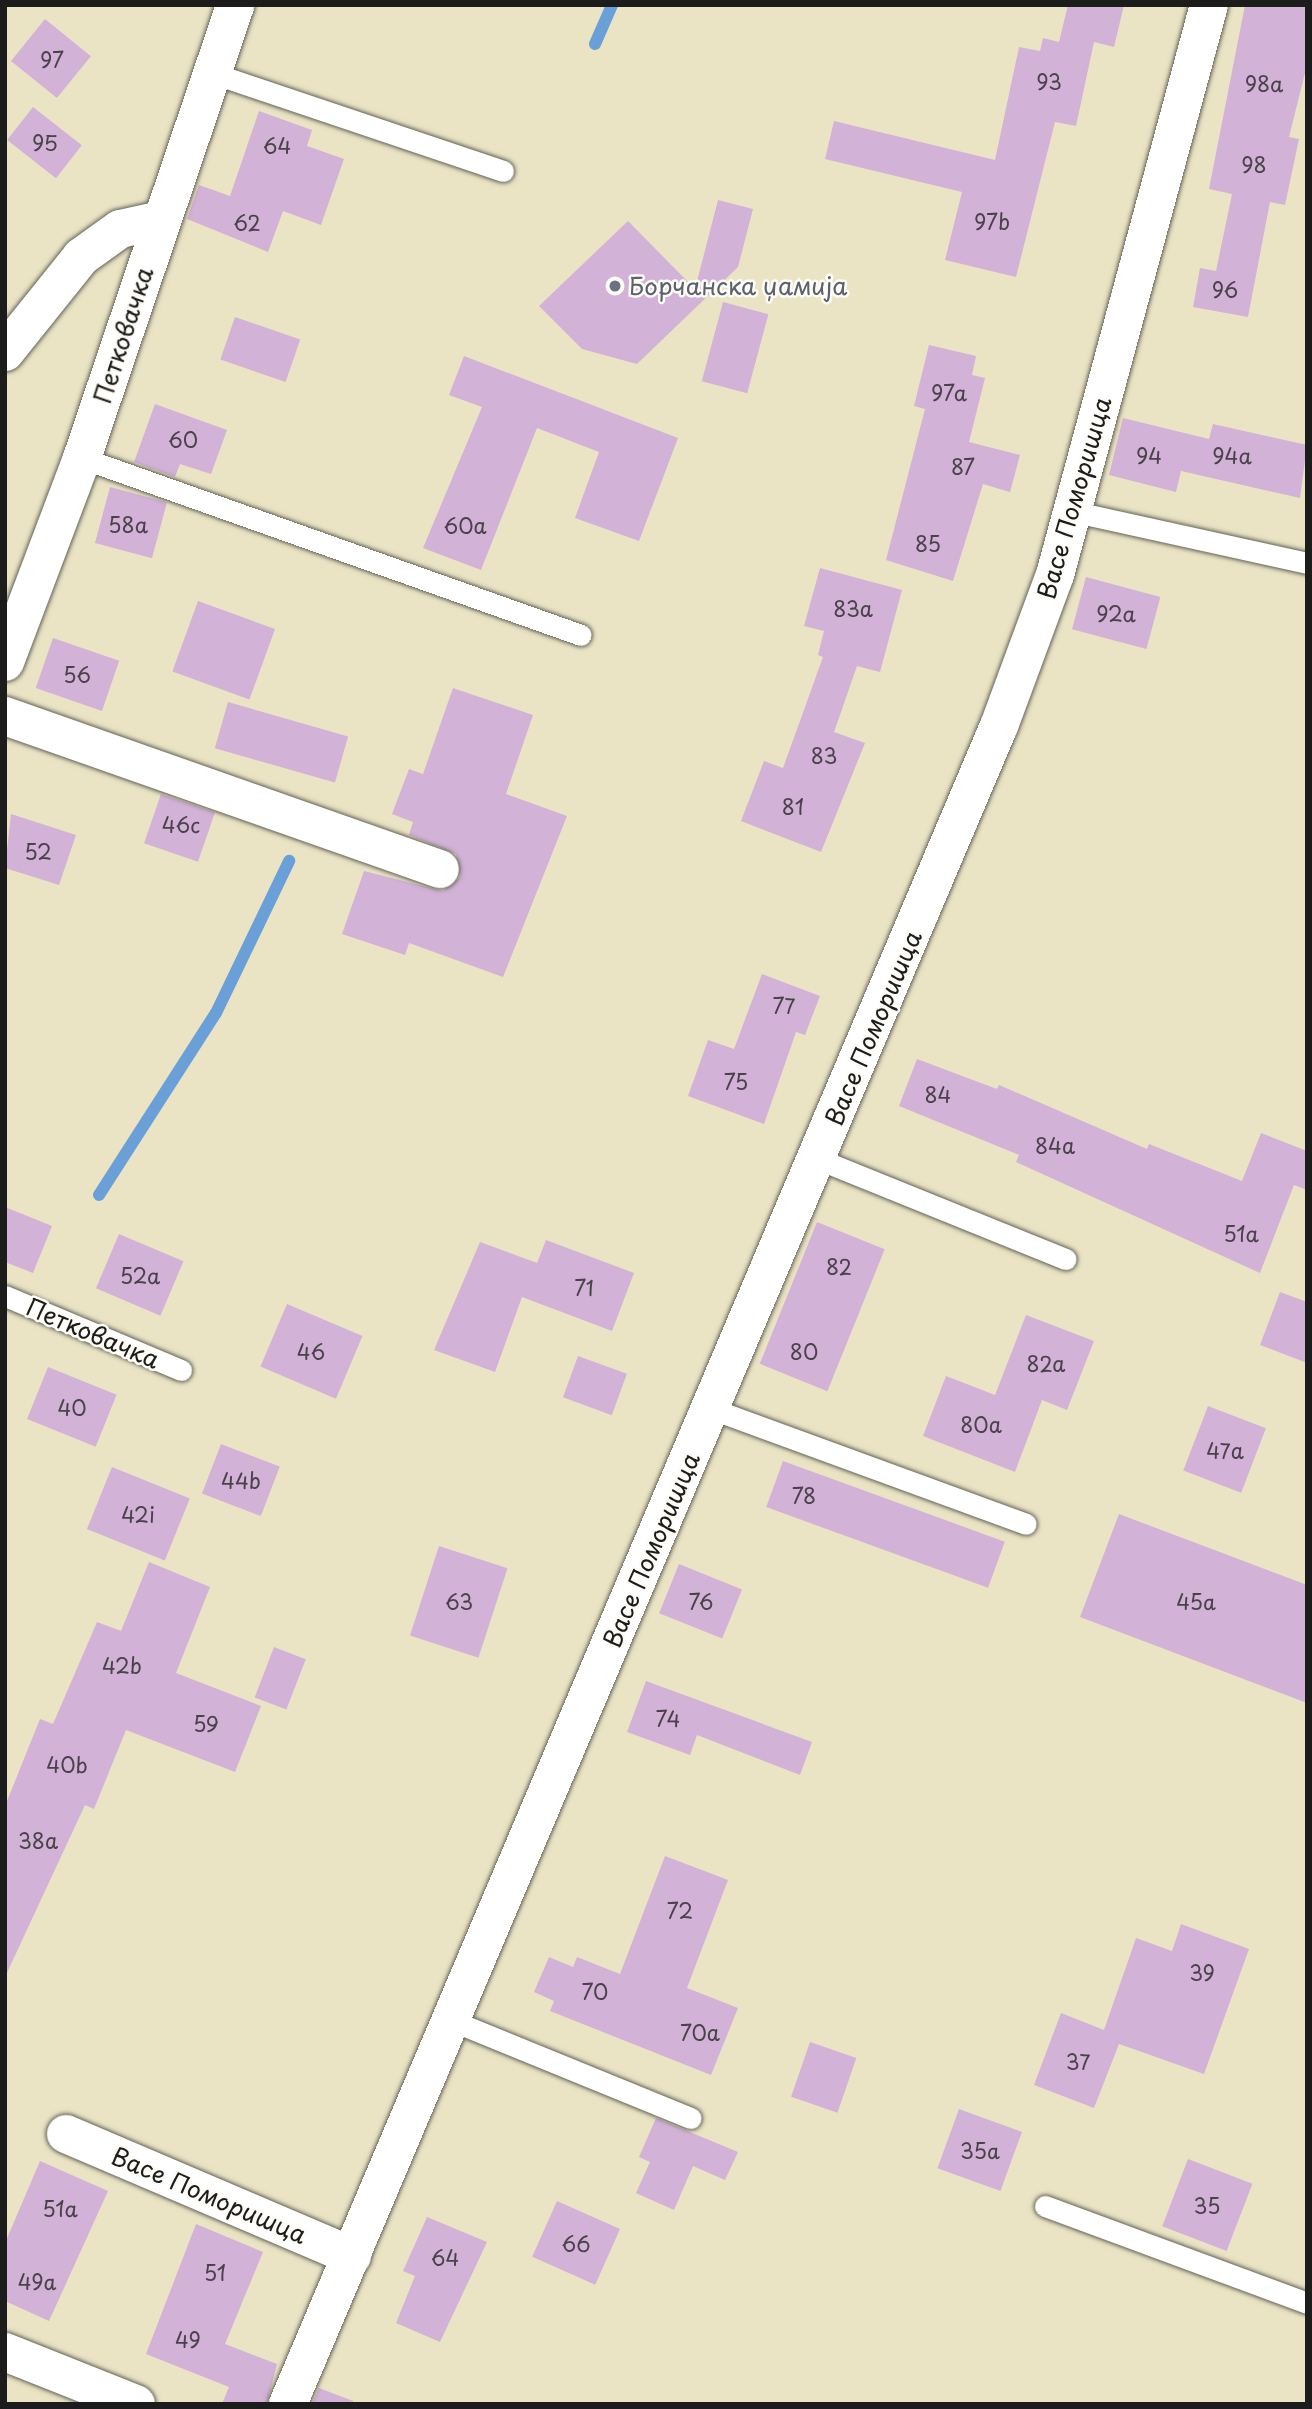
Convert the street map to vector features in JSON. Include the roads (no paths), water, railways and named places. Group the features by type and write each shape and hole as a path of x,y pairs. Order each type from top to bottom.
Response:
{"street":[{"name":"Петковачка","path":"5,662 82,458 235,5"},
{"name":"Васе Поморишца","path":"288,2404 352,2256 448,2019 712,1409 999,726 1055,575 1209,5"},
{"path":"5,352 81,257 120,229 161,220"},
{"path":"5,716 440,869"},
{"name":"Васе Поморишца","path":"66,2134 352,2256"},
{"path":"5,2352 136,2404"}],"lane":[{"path":"212,74 503,171"},
{"path":"82,458 581,635"},
{"path":"1071,511 1307,563"},
{"path":"818,1158 1066,1259"},
{"name":"Петковачка","path":"5,1296 181,1370"},
{"path":"712,1409 1026,1524"},
{"path":"448,2019 691,2118"},
{"path":"1045,2206 1307,2304"}],"waterway":[{"path":"595,44 612,5"},
{"path":"99,1195 216,1013 289,861"}],"place":[{"name":"Борчанска џамија","path":"615,286"}]}
